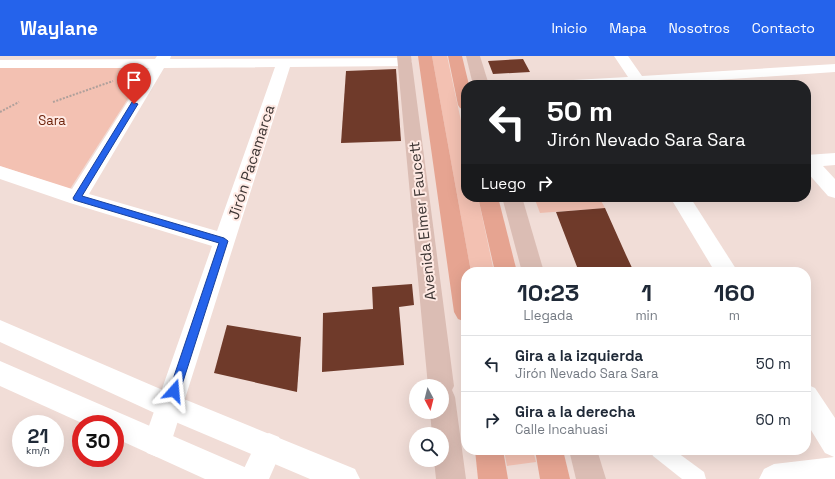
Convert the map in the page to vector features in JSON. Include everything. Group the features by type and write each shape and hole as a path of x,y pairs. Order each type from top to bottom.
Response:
{"main road":[{"name":"Avenida Elmer Faucett","path":"425,56 461,281"},
{"path":"455,56 461,81"},
{"path":"473,56 480,80"},
{"name":"Avenida Elmer Faucett","path":"405,59 440,379"},
{"path":"489,202 505,267"},
{"path":"513,202 532,267"},
{"path":"444,419 451,479"},
{"path":"490,455 493,479"},
{"path":"550,455 556,479"}],"street":[{"path":"621,56 637,80"},
{"path":"0,64 38,60 162,59 284,62 405,59"},
{"path":"77,198 162,59"},
{"name":"Jirón Pacamarca","path":"157,443 284,62"},
{"path":"653,80 835,68"},
{"path":"811,162 835,159"},
{"path":"811,166 835,191"},
{"path":"0,172 77,198 224,241"},
{"path":"683,202 724,267"},
{"path":"0,331 169,406 345,479"},
{"path":"0,373 95,415"},
{"path":"811,405 835,443"},
{"path":"124,428 239,479"},
{"path":"254,479 269,448"},
{"path":"774,479 835,471"}],"lane":[{"path":"666,455 697,479"}],"path":[{"path":"53,102 113,81"},
{"path":"0,112 19,102"}],"green space":[{"path":"432,56 447,56 461,121 461,202 479,202 493,267 470,267"},
{"name":"Sara","path":"143,66 147,69 70,189 0,166 0,67"},
{"path":"536,202 602,202 605,208 540,213"},
{"path":"505,455 534,455 536,462 507,466"}],"building":[{"path":"523,59 530,72 493,74 488,61"},
{"path":"396,69 401,141 341,143 346,71"},
{"path":"605,208 632,267 577,267 556,212"},
{"path":"412,284 414,305 399,307 404,365 322,372 323,313 373,309 372,287"},
{"path":"227,325 301,337 297,392 214,373"}],"route":[{"path":"134,104 77,198 224,241 174,391"}]}
